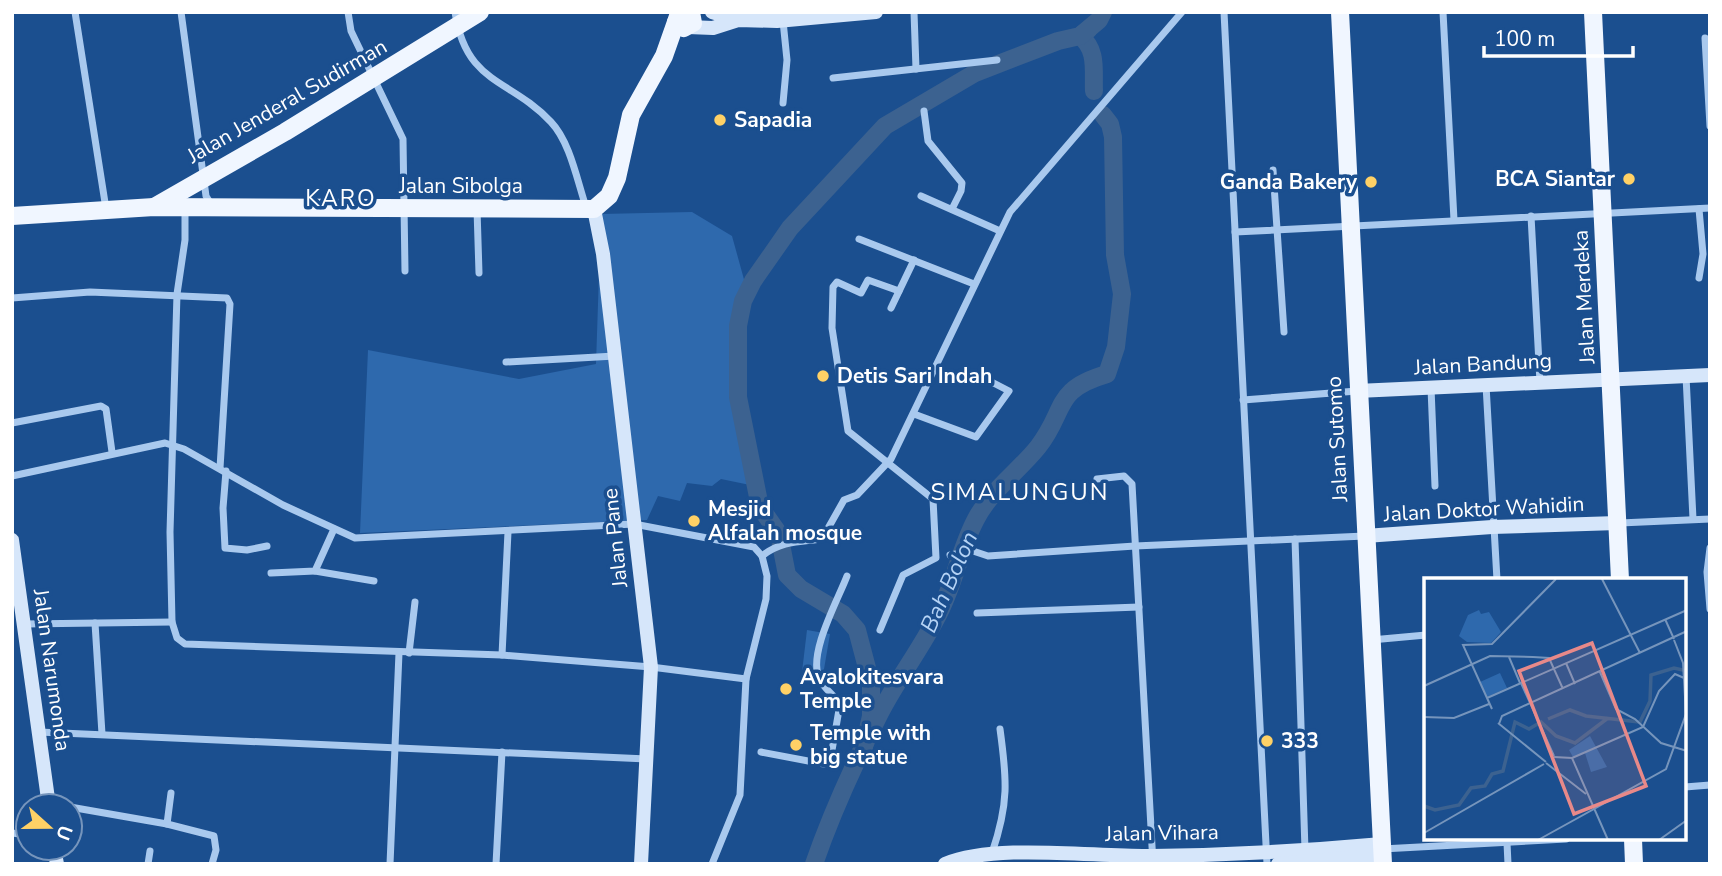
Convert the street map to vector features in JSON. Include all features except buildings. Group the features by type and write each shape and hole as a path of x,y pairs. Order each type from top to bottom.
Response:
{"main road":[{"name":"Jalan Jenderal Sudirman","path":"154,207 372,79 456,19 480,12"},
{"name":"Jalan Sutomo","path":"1340,12 1382,853"},
{"name":"Jalan Merdeka","path":"1593,12 1620,578"},
{"path":"590,209 609,196 621,163 631,115 664,55 676,46 684,20"},
{"name":"Jalan Sibolga","path":"12,216 154,207 590,209"},
{"path":"1633,841 1634,864"}],"street":[{"path":"75,12 106,210"},
{"path":"181,12 206,175 207,200 216,208"},
{"path":"348,12 351,31 402,139 406,209 405,271"},
{"path":"712,12 738,20"},
{"path":"684,20 713,28 738,20 876,12"},
{"path":"914,12 916,69"},
{"path":"762,556 775,546 798,540 822,539 844,500 857,495 889,461 1010,212 1182,12"},
{"path":"1224,12 1243,400 1253,541 1266,858"},
{"path":"1443,12 1454,220"},
{"path":"779,18 787,61 783,103"},
{"path":"456,19 471,60 553,123 590,209"},
{"path":"1705,38 1710,126"},
{"path":"833,78 997,60"},
{"path":"924,111 928,141 962,183 952,209"},
{"path":"1273,170 1284,332"},
{"path":"921,195 1000,231"},
{"path":"185,208 185,240 177,294 171,443 172,622 177,638 185,644 200,647 502,655 651,667 746,679"},
{"path":"1235,232 1602,211 1710,208"},
{"path":"477,209 479,273"},
{"name":"Jalan Pane","path":"590,209 603,254 651,667 641,864"},
{"path":"1699,209 1703,254 1699,278"},
{"path":"1531,216 1540,382"},
{"path":"859,239 974,285"},
{"path":"891,308 914,260"},
{"path":"880,630 903,575 936,558 933,499 889,461 848,431 832,328 833,287 837,282 861,293 868,279 899,291"},
{"path":"12,298 90,292 221,295 230,303 223,470 225,548 247,550 267,546"},
{"path":"506,362 616,356"},
{"name":"Jalan Bandung","path":"1357,391 1710,375"},
{"path":"1686,376 1693,519"},
{"path":"914,414 976,437 1009,391 982,377"},
{"path":"1486,384 1497,578"},
{"path":"1431,387 1435,486"},
{"path":"1243,400 1357,391"},
{"path":"12,424 101,406 106,409 112,452"},
{"path":"12,476 153,443 171,443 334,529 365,540 634,524 743,542 754,547 762,556 767,576 766,599 746,679 740,795 712,864"},
{"path":"1097,479 1124,476 1131,480 1153,860"},
{"name":"Jalan Doktor Wahidin","path":"950,555 973,551 983,556 1135,545 1710,519"},
{"path":"315,571 334,529"},
{"path":"502,655 508,532"},
{"path":"1295,539 1305,856"},
{"name":"Jalan Narumonda","path":"12,540 47,792"},
{"path":"1710,548 1707,572 1710,609"},
{"path":"271,573 315,571 374,581"},
{"path":"761,752 824,764 827,762 840,704 818,677 817,665 822,636 847,576"},
{"path":"409,653 415,602"},
{"path":"977,613 1139,607"},
{"path":"24,624 172,622"},
{"path":"95,623 102,734"},
{"path":"1371,640 1424,635"},
{"path":"390,864 399,653"},
{"path":"992,853 1004,818 1007,798 1000,729"},
{"path":"39,732 647,759"},
{"path":"496,864 502,752"},
{"path":"1687,787 1710,785"},
{"path":"167,824 171,793"},
{"path":"84,809 167,824 214,836 216,850 212,864"},
{"path":"1382,853 1536,841"},
{"path":"1507,843 1508,864"},
{"path":"148,864 150,851"},
{"name":"Jalan Vihara","path":"944,864 978,859 992,853 1073,860 1153,860 1382,853"},
{"name":"Jalan Vihara","path":"1278,864 1305,856"}],"shaded area":[{"path":"692,212 732,236 745,283 733,329 733,392 750,485 721,479 712,486 687,483 680,501 658,496 647,520 360,533 368,350 519,379 596,364 601,214"},
{"path":"807,630 830,634 823,675 802,672"}],"waterway":[{"name":"Bah Bolon","path":"864,747 871,716 871,683 857,630 843,614 801,589 787,575 779,534 760,507 738,397 738,326 743,301 753,281 790,228 885,126 975,73 1058,41 1080,36 1099,20 1103,12"},
{"name":"Bah Bolon","path":"1088,30 1080,36 1092,54 1094,91"},
{"name":"Bah Bolon","path":"814,864 836,806 871,731 943,605 976,519 997,490 1038,447 1069,394 1089,380 1107,374 1116,347 1122,294 1115,255 1113,137 1110,124 1103,115"}],"place":[{"name":"Sapadia","path":"720,120"},
{"name":"BCA Siantar","path":"1629,179"},
{"name":"Ganda Bakery","path":"1371,182"},
{"name":"Detis Sari Indah","path":"823,376"},
{"name":"Mesjid Alfalah mosque","path":"694,521"},
{"name":"Avalokitesvara Temple","path":"786,689"},
{"name":"333","path":"1267,741"},
{"name":"Temple with big statue","path":"796,745"}],"district":[{"name":"KARO","path":"341,198"},
{"name":"SIMALUNGUN","path":"1020,492"}]}
